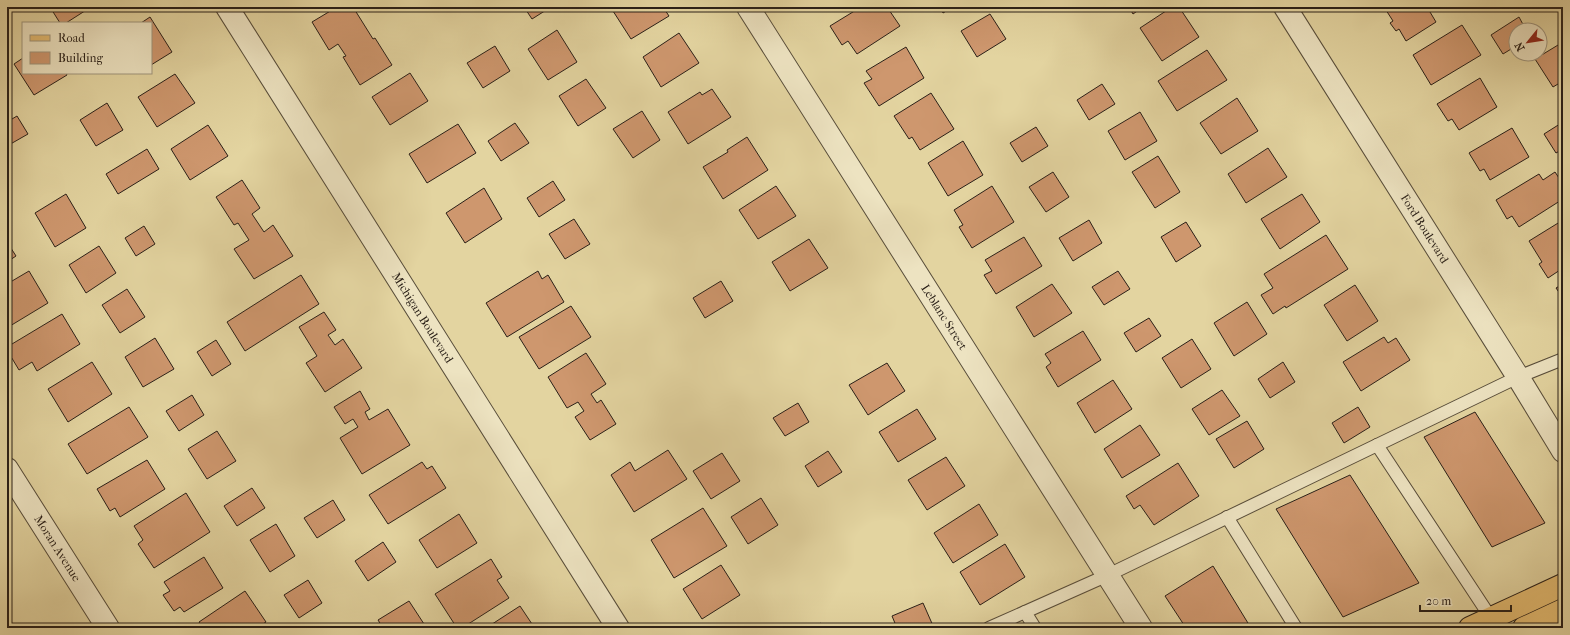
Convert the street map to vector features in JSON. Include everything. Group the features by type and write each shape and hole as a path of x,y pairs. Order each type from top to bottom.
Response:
{"main road":[{"path":"1470,628 1563,585"},
{"path":"1524,628 1563,610"}],"street":[{"name":"Michigan Boulevard","path":"226,7 618,628"},
{"name":"Leblanc Street","path":"748,7 1141,628"},
{"name":"Ford Boulevard","path":"1285,7 1518,377 1563,452"},
{"name":"Moran Avenue","path":"7,469 108,628"}],"lane":[{"path":"989,628 1108,575 1518,377 1563,359"},
{"path":"1377,445 1491,618"},
{"path":"1227,517 1296,628"},
{"path":"1025,612 1035,628"}],"building":[{"path":"50,7 91,7 68,22 59,22"},
{"path":"337,7 353,7 373,39 375,38 392,65 360,85 343,57 346,56 338,44 329,50 312,22"},
{"path":"524,7 551,7 532,19"},
{"path":"619,7 663,7 669,16 631,39 613,11"},
{"path":"861,7 887,7 900,26 857,54 848,41 842,45 830,26"},
{"path":"940,7 953,7 943,13"},
{"path":"1129,7 1143,7 1133,14"},
{"path":"1172,7 1179,7 1199,37 1162,61 1140,28"},
{"path":"1384,7 1427,7 1436,22 1406,41 1399,29 1396,31 1390,23 1393,21"},
{"path":"990,14 1006,39 977,57 961,31"},
{"path":"150,17 172,52 152,64 152,22 142,22"},
{"path":"1519,17 1522,22 1511,22"},
{"path":"1508,24 1508,51 1503,54 1491,35"},
{"path":"1462,25 1481,55 1431,85 1413,55"},
{"path":"557,30 577,62 548,80 528,49"},
{"path":"679,33 699,63 661,87 643,57"},
{"path":"1563,42 1563,81 1553,87 1537,62 1548,62 1548,51"},
{"path":"495,46 510,71 483,88 467,63"},
{"path":"906,47 924,78 879,106 864,83 872,79 866,71"},
{"path":"1207,50 1227,80 1177,111 1158,81"},
{"path":"22,59 22,74 67,75 34,95 14,64"},
{"path":"410,73 428,101 390,125 372,97"},
{"path":"175,74 195,103 157,127 138,97"},
{"path":"1480,78 1497,107 1459,130 1452,119 1448,121 1437,104"},
{"path":"586,79 606,108 578,126 559,96"},
{"path":"1102,84 1115,104 1089,120 1077,100"},
{"path":"712,89 731,117 688,144 668,112 700,92 702,95"},
{"path":"931,93 954,129 920,150 912,137 909,139 894,116"},
{"path":"1237,98 1258,131 1221,154 1200,123"},
{"path":"107,103 123,130 96,146 80,120"},
{"path":"642,111 660,140 633,158 613,129"},
{"path":"1140,112 1157,141 1125,160 1108,131"},
{"path":"17,116 28,134 7,146 7,122"},
{"path":"1563,122 1563,149 1556,153 1544,134"},
{"path":"515,123 529,143 501,161 488,141"},
{"path":"458,124 476,153 427,183 409,154"},
{"path":"208,125 228,156 190,180 171,149"},
{"path":"1036,127 1048,146 1022,162 1010,143"},
{"path":"1512,128 1529,157 1490,180 1484,169 1480,171 1469,153"},
{"path":"747,137 768,170 723,199 703,167 728,152 727,150"},
{"path":"963,141 983,175 948,196 928,163"},
{"path":"1268,148 1287,177 1246,203 1228,174"},
{"path":"147,149 159,169 118,194 106,174"},
{"path":"1158,156 1180,192 1155,208 1132,172"},
{"path":"1053,172 1069,197 1046,212 1029,187"},
{"path":"1555,172 1563,184 1563,199 1519,227 1512,216 1507,219 1496,200 1539,174 1543,180"},
{"path":"242,180 260,208 252,214 264,232 273,225 293,256 254,279 234,249 249,240 238,223 234,225 216,197"},
{"path":"553,181 565,200 539,217 527,198"},
{"path":"776,186 796,216 758,239 739,210"},
{"path":"992,186 1014,222 972,248 959,227 963,225 954,210"},
{"path":"484,188 502,219 465,243 446,213"},
{"path":"66,194 86,228 55,247 35,213"},
{"path":"1302,194 1320,222 1280,249 1261,219"},
{"path":"574,219 590,244 565,259 549,234"},
{"path":"1089,220 1102,243 1073,261 1059,238"},
{"path":"1563,220 1563,268 1548,278 1539,264 1542,262 1529,241"},
{"path":"1186,222 1201,246 1176,262 1161,237"},
{"path":"144,226 155,244 136,256 125,238"},
{"path":"1326,235 1348,269 1286,308 1285,306 1273,314 1261,295 1273,288 1264,274"},
{"path":"1024,237 1042,266 996,294 984,275 992,271 985,260"},
{"path":"809,239 828,268 790,291 772,262"},
{"path":"7,242 16,256 7,262"},
{"path":"99,246 116,273 86,293 69,265"},
{"path":"29,271 48,303 10,326 7,322 7,284"},
{"path":"538,271 542,279 548,275 564,302 507,337 486,303"},
{"path":"1118,271 1130,289 1104,305 1092,287"},
{"path":"301,275 319,304 245,351 227,322"},
{"path":"721,281 733,301 705,318 693,298"},
{"path":"1052,284 1072,313 1034,337 1016,307"},
{"path":"1563,284 1563,298 1556,288"},
{"path":"1355,285 1378,321 1347,341 1324,305"},
{"path":"127,289 145,317 120,333 102,305"},
{"path":"1247,302 1267,334 1234,356 1214,323"},
{"path":"571,306 591,337 539,369 519,337"},
{"path":"324,312 336,330 328,335 335,345 343,339 362,368 325,392 306,363 317,356 299,327"},
{"path":"62,314 80,344 37,371 32,362 19,370 7,350 7,347"},
{"path":"1149,318 1161,336 1136,352 1124,333"},
{"path":"1083,331 1101,360 1058,387 1046,367 1051,363 1045,354"},
{"path":"1384,337 1388,343 1396,338 1410,360 1361,391 1343,362"},
{"path":"155,338 174,369 143,387 125,357"},
{"path":"1192,339 1211,369 1181,388 1162,358"},
{"path":"216,340 231,364 212,376 197,352"},
{"path":"586,353 606,384 591,394 597,403 601,400 616,424 590,440 575,417 584,411 578,402 567,408 548,377"},
{"path":"92,362 112,394 68,422 48,389"},
{"path":"1283,362 1295,382 1270,398 1258,379"},
{"path":"887,363 905,391 868,415 849,385"},
{"path":"1113,380 1132,409 1095,433 1077,403"},
{"path":"1222,390 1240,416 1209,435 1192,409"},
{"path":"360,391 370,409 365,412 369,420 388,409 410,445 362,474 340,438 358,427 353,419 345,424 334,407"},
{"path":"192,395 204,415 179,431 166,411"},
{"path":"798,403 809,422 785,436 773,418"},
{"path":"129,407 148,437 87,474 68,444"},
{"path":"1358,407 1370,427 1344,443 1332,423"},
{"path":"917,409 936,439 898,462 879,432"},
{"path":"1475,412 1545,523 1492,547 1424,437"},
{"path":"1247,421 1264,449 1234,468 1216,439"},
{"path":"1140,425 1160,455 1122,478 1104,449"},
{"path":"217,431 236,461 207,479 188,449"},
{"path":"668,450 687,479 634,512 611,475 630,462 635,471"},
{"path":"828,451 842,472 818,487 805,466"},
{"path":"722,453 740,481 711,499 693,471"},
{"path":"946,457 965,486 927,510 908,480"},
{"path":"147,460 165,489 120,517 115,508 110,511 97,489"},
{"path":"422,462 427,469 432,466 446,488 388,524 369,495"},
{"path":"1178,463 1199,496 1154,525 1140,505 1134,509 1126,496"},
{"path":"1350,475 1419,583 1343,617 1276,509"},
{"path":"252,488 265,508 237,526 224,506"},
{"path":"186,493 210,532 154,568 138,544 143,540 134,526"},
{"path":"761,498 778,525 748,544 731,517"},
{"path":"333,500 345,520 317,538 304,518"},
{"path":"979,504 998,535 953,563 934,533"},
{"path":"703,508 727,546 674,578 651,540"},
{"path":"459,514 477,543 437,568 419,540"},
{"path":"276,524 295,556 270,572 250,540"},
{"path":"383,542 396,562 368,581 355,561"},
{"path":"1005,544 1025,577 980,605 960,572"},
{"path":"204,557 223,588 184,612 180,607 174,611 163,595 170,591 164,582"},
{"path":"491,559 502,577 497,580 509,598 462,628 457,628 435,594"},
{"path":"721,565 740,595 702,619 683,589"},
{"path":"1213,566 1251,628 1186,628 1165,596"},
{"path":"308,580 322,603 299,618 284,595"},
{"path":"245,591 266,622 256,628 203,628 199,622"},
{"path":"409,601 426,627 383,628 378,620"},
{"path":"923,603 934,628 897,628 892,616"},
{"path":"520,606 532,624 526,627 527,628 486,628"},
{"path":"7,616 15,628 7,628"},
{"path":"821,623 824,628 813,628"}]}
